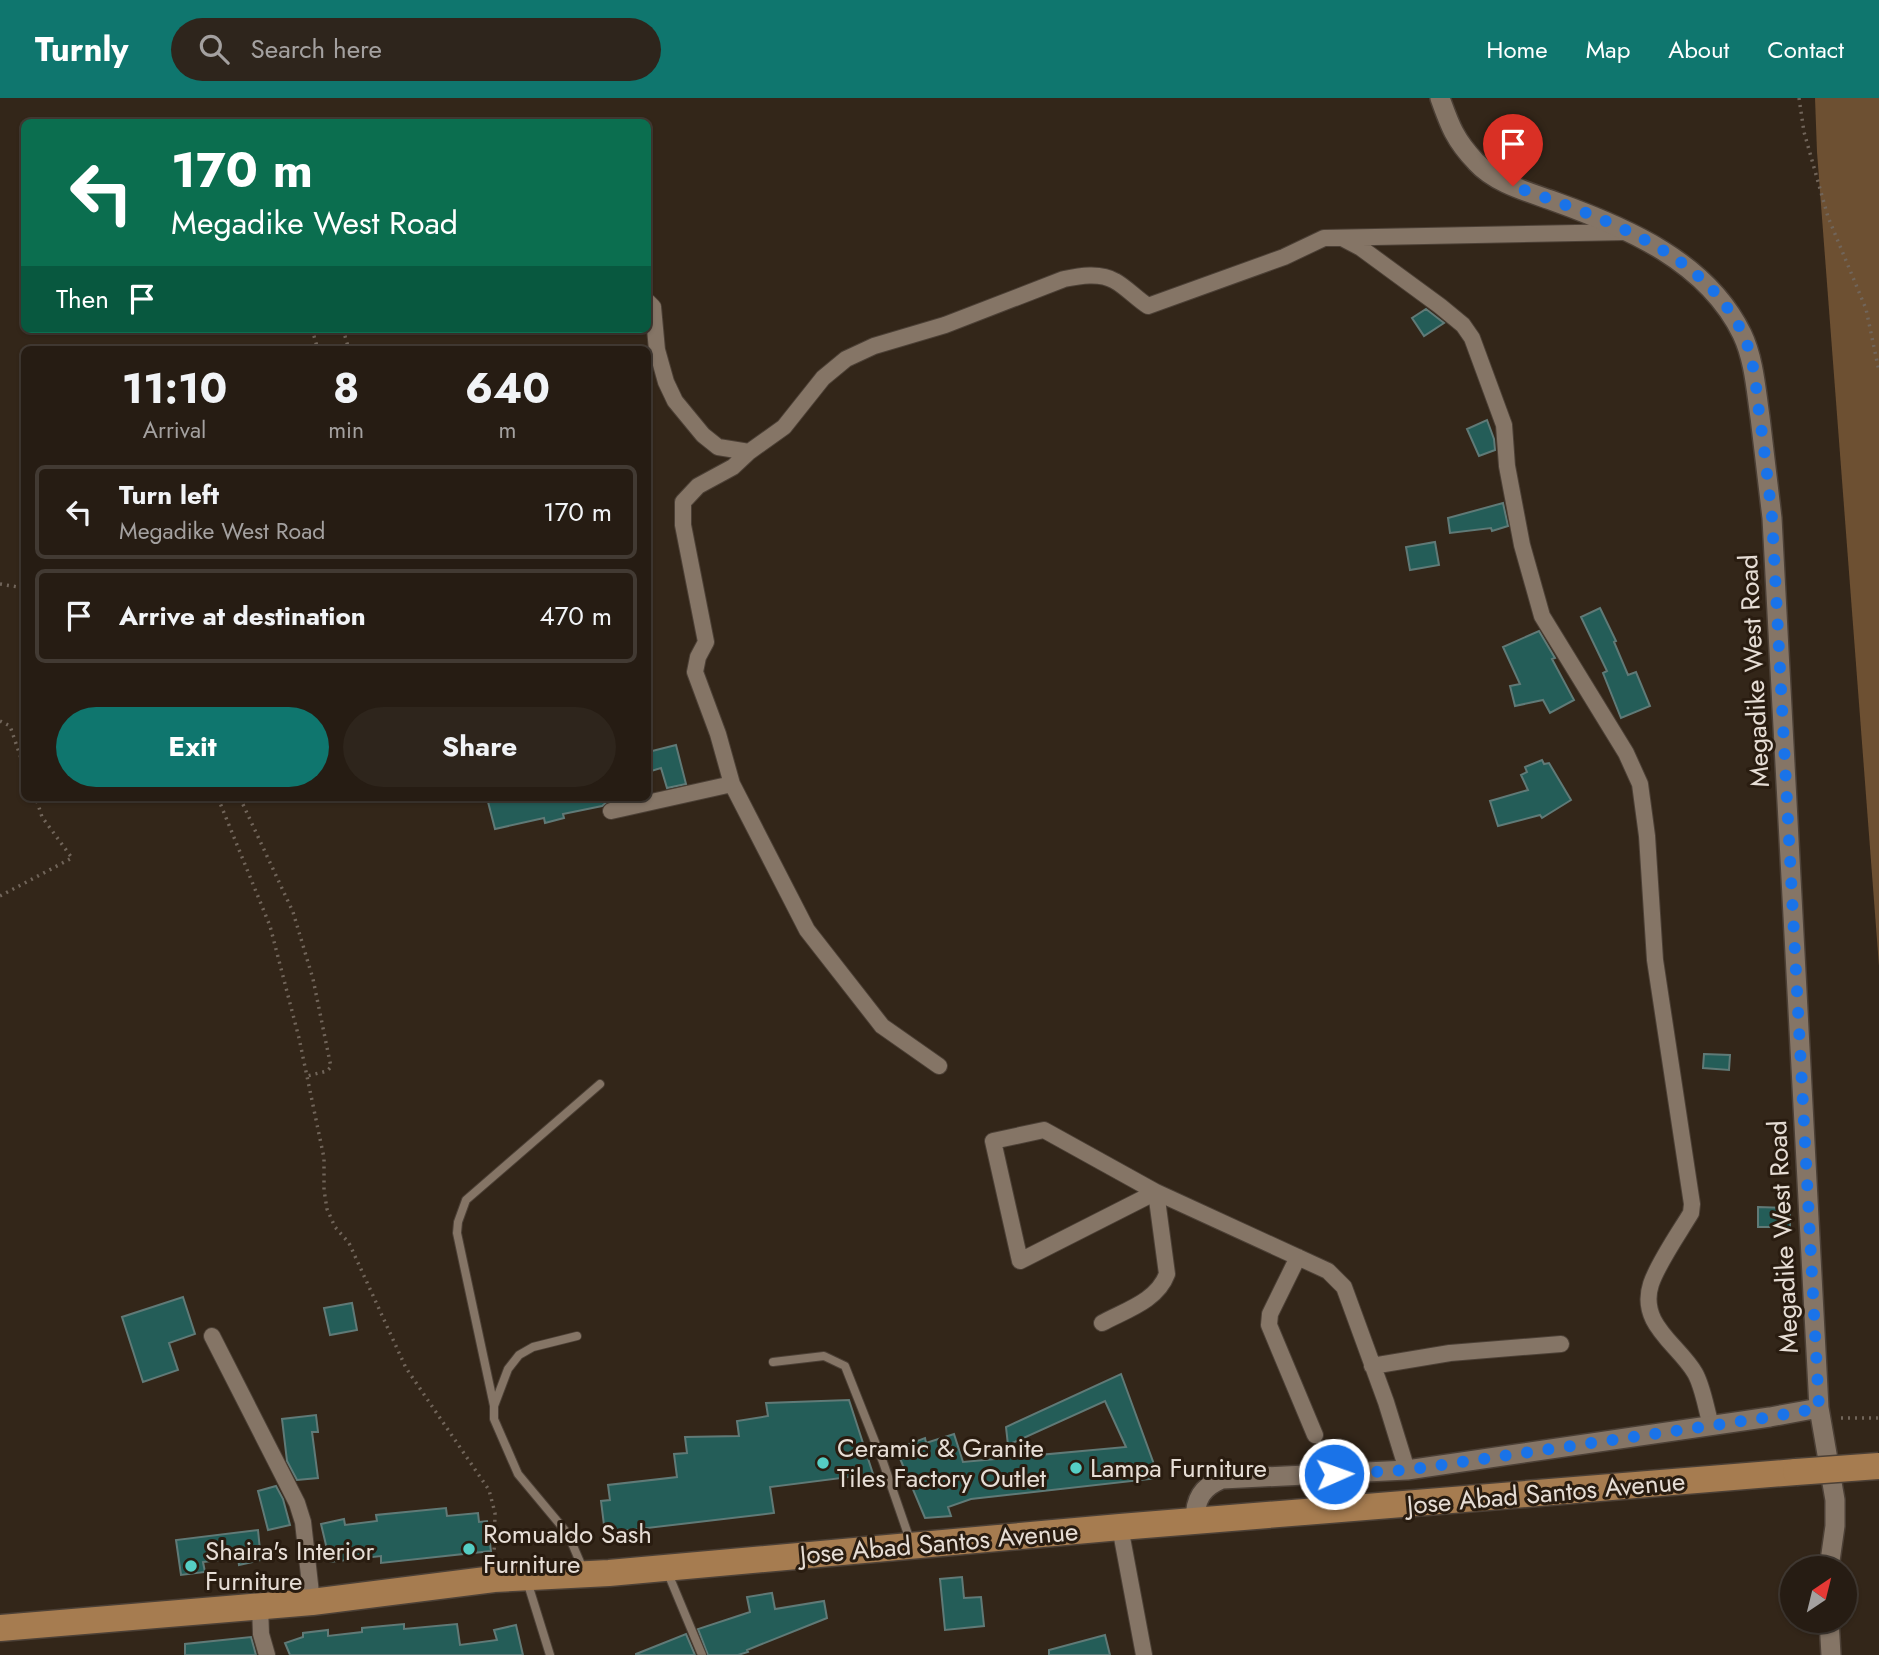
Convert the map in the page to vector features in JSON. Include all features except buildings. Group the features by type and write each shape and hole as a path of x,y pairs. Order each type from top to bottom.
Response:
{"highway":[{"name":"Jose Abad Santos Avenue","path":"0,1628 312,1602 494,1579 586,1575 1120,1527 1879,1466"}],"street":[{"name":"Megadike West Road","path":"1440,98 1452,133 1477,164 1493,176 1631,232 1700,276 1724,304 1743,335 1755,378 1772,517 1820,1413 1835,1500 1831,1556"},
{"path":"939,1066 882,1026 807,930 732,783 718,734 695,672 698,657 706,642 683,524 683,502 698,486 733,467 784,427 823,378 846,359 874,345 945,325 1047,284 1079,276 1115,280 1148,306 1284,257 1324,238 1631,232"},
{"path":"1340,237 1361,248 1440,306 1463,325 1472,338 1504,425 1507,466 1522,545 1542,616 1626,753 1640,784 1647,836 1655,960 1692,1208 1651,1283 1649,1300 1651,1315 1659,1332 1696,1374 1711,1425"},
{"path":"651,305 657,350 666,382 675,401 703,436 718,447 749,452"},
{"path":"611,811 732,783"},
{"path":"1156,1192 1020,1261 993,1141 1044,1130 1156,1192 1328,1270 1344,1287 1407,1470"},
{"path":"1102,1323 1150,1298 1163,1286 1167,1274 1156,1192"},
{"path":"1298,1257 1270,1314 1269,1325 1315,1435"},
{"path":"212,1336 297,1503 303,1522 312,1602"},
{"path":"1372,1366 1450,1353 1561,1343"},
{"path":"1195,1521 1197,1500 1203,1490 1222,1479 1407,1470 1711,1425 1820,1413"},
{"path":"1120,1527 1144,1655"},
{"path":"260,1605 261,1634 267,1655"},
{"path":"1830,1633 1831,1655"}],"lane":[{"path":"586,1575 568,1534 518,1474 498,1433 457,1233 466,1200 600,1084"},
{"path":"494,1406 508,1369 519,1355 533,1347 577,1336"},
{"path":"774,1362 824,1356 845,1366 883,1462 912,1546"},
{"path":"666,1568 702,1655"},
{"path":"526,1578 550,1655"}],"path":[{"path":"1799,98 1804,132 1828,217 1866,309 1879,371"},
{"path":"0,584 21,588"},
{"path":"0,721 10,726 21,758"},
{"path":"0,896 72,858 42,817 37,801"},
{"path":"219,801 270,926 324,1158 327,1209 335,1227 349,1243 406,1368 489,1490 495,1513 494,1579"},
{"path":"241,801 293,912 313,979 331,1067 327,1071 307,1076"},
{"path":"1820,1413 1879,1418"}],"shaded area":[{"path":"1815,98 1879,98 1879,966 1817,152"}],"place":[{"name":"Ceramic & Granite Tiles Factory Outlet","path":"823,1463"},
{"name":"Lampa Furniture","path":"1076,1468"},
{"name":"Romualdo Sash Furniture","path":"469,1549"},
{"name":"Shaira's Interior Furniture","path":"191,1566"}],"route":[{"path":"1334,1474 1407,1470 1819,1408 1772,517 1755,378 1743,335 1724,304 1700,276 1631,232 1513,186"}]}
